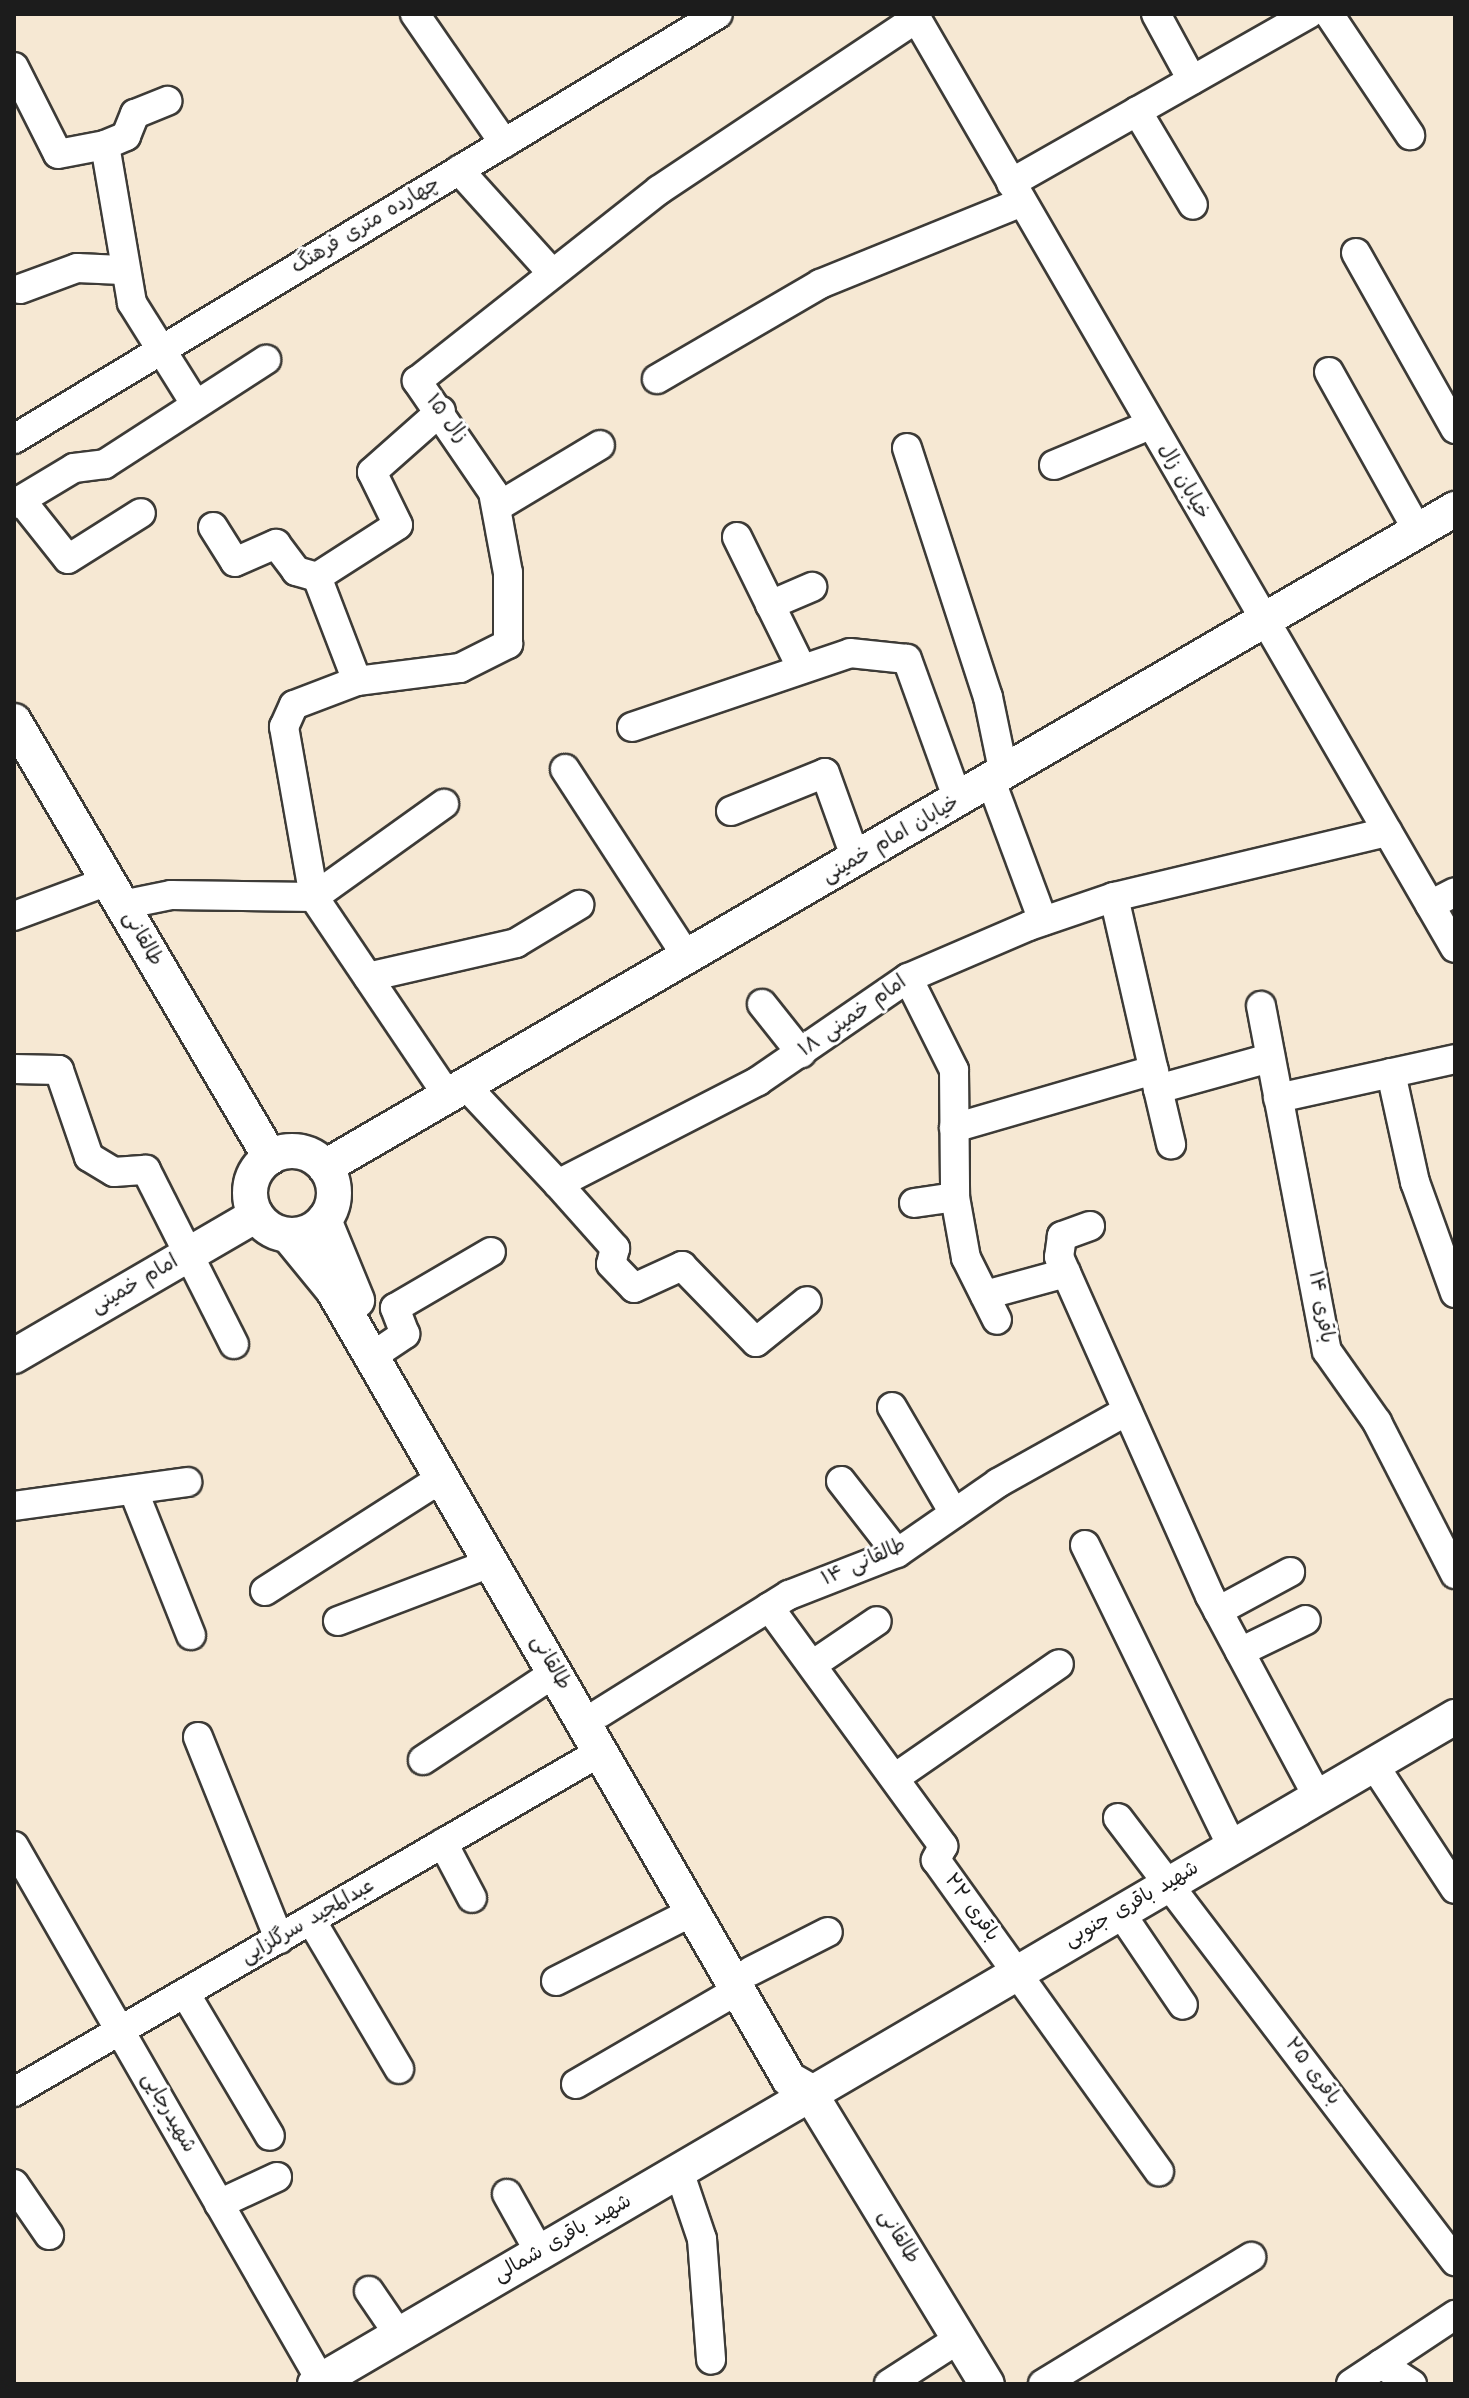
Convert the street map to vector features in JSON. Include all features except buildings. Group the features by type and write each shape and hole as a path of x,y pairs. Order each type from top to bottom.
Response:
{"main road":[{"name":"خیابان امام خمینی","path":"325,1167 998,778 1455,509"},
{"name":"طالقانی","path":"14,721 270,1157"},
{"path":"306,1153 325,1167 334,1194 324,1220 288,1235 256,1215 253,1177 270,1157 306,1153"},
{"name":"امام خمینی","path":"14,1356 256,1215"},
{"name":"طالقانی","path":"324,1220 383,1349 600,1713 745,1980"},
{"name":"طالقانی","path":"288,1235 333,1290 694,1911 808,2072 808,2090 987,2384"},
{"name":"شهید باقری جنوبی","path":"808,2090 1455,1717"},
{"name":"شهید باقری شمالی","path":"318,2382 679,2171 808,2090"}],"street":[{"path":"415,14 504,143"},
{"name":"چهارده متری فرهنگ","path":"14,439 718,14"},
{"path":"1156,14 1192,80"},
{"path":"657,379 820,284 1017,192 1137,111 1309,14"},
{"path":"1329,14 1410,135"},
{"name":"خیابان زال","path":"916,16 1264,623 1455,948"},
{"name":"زال ۱۵","path":"314,897 290,780 285,712 357,681 460,668 508,644 508,573 497,507 441,411 417,381 659,190 916,16"},
{"path":"14,67 58,154 105,145 126,136 135,114 167,101"},
{"path":"1137,111 1193,205"},
{"path":"105,145 122,270 160,351 194,402"},
{"path":"459,170 552,273"},
{"path":"1356,253 1455,429"},
{"path":"20,289 77,268 122,270"},
{"path":"141,513 68,559 18,502 74,468 105,464 194,402 266,360"},
{"path":"1329,372 1418,531"},
{"path":"213,527 235,562 276,544 296,571 317,577 398,525 372,472 441,411"},
{"path":"1054,465 1150,425"},
{"path":"497,507 600,445"},
{"path":"907,448 988,697 998,778 1043,921"},
{"path":"737,537 802,669"},
{"path":"317,577 357,681"},
{"path":"770,605 812,587"},
{"path":"632,727 850,653 907,659 958,800"},
{"path":"565,769 687,957"},
{"path":"731,811 825,773 856,859"},
{"path":"14,916 115,893 314,897 444,804"},
{"name":"امام خمینی ۱۸","path":"558,1184 801,1053 908,978 1043,921 1114,897 1387,832"},
{"path":"1430,905 1455,892"},
{"path":"314,897 368,977 457,1091 558,1184 615,1248 611,1264 634,1288 682,1266 756,1342 807,1301"},
{"path":"1114,897 1171,1144"},
{"path":"368,977 516,943 579,905"},
{"path":"908,978 954,1070 955,1197 966,1258 991,1308 1066,1273"},
{"path":"762,1004 801,1053"},
{"name":"باقری ۱۴","path":"1261,1006 1327,1351 1377,1422 1455,1574"},
{"path":"954,1128 1156,1080 1270,1058"},
{"path":"1278,1098 1455,1059"},
{"path":"14,1069 59,1070 89,1157 114,1172 146,1170 192,1252 234,1344"},
{"path":"1391,1073 1415,1182 1455,1293"},
{"path":"914,1203 955,1197"},
{"path":"1090,1226 1062,1236 1066,1273 1218,1611 1318,1797"},
{"path":"383,1349 405,1334 395,1308 491,1252"},
{"path":"892,1407 954,1513"},
{"name":"طالقانی ۱۴","path":"600,1713 769,1607 897,1553 954,1513 1127,1411"},
{"path":"265,1591 442,1478"},
{"path":"841,1481 897,1553"},
{"path":"14,1506 134,1492 187,1482"},
{"path":"134,1492 191,1635"},
{"path":"1085,1545 1232,1847"},
{"path":"338,1621 491,1563"},
{"path":"1218,1611 1290,1572"},
{"name":"باقری ۲۲","path":"769,1607 896,1777 943,1846 936,1860 1159,2171"},
{"path":"1240,1652 1306,1620"},
{"path":"812,1665 877,1621"},
{"path":"896,1777 1059,1664"},
{"path":"423,1760 556,1672"},
{"path":"198,1737 279,1939"},
{"name":"عبدالمجید سرگلزایی","path":"14,2092 602,1751"},
{"path":"1374,1765 1455,1889"},
{"name":"باقری ۲۵","path":"1118,1818 1455,2261"},
{"path":"443,1843 472,1898"},
{"name":"شهیدرجایی","path":"14,1846 318,2382"},
{"path":"556,1981 694,1911"},
{"path":"1120,1912 1183,2005"},
{"path":"311,1920 399,2069"},
{"path":"576,2084 828,1932"},
{"path":"185,1993 270,2136"},
{"path":"679,2171 702,2239 711,2360"},
{"path":"219,2204 277,2177"},
{"path":"14,2184 49,2235"},
{"path":"507,2194 540,2253"},
{"path":"1043,2384 1251,2257"},
{"path":"369,2291 399,2335"},
{"path":"1351,2384 1455,2315"},
{"path":"889,2384 960,2338"},
{"path":"1381,2364 1412,2384"}]}
